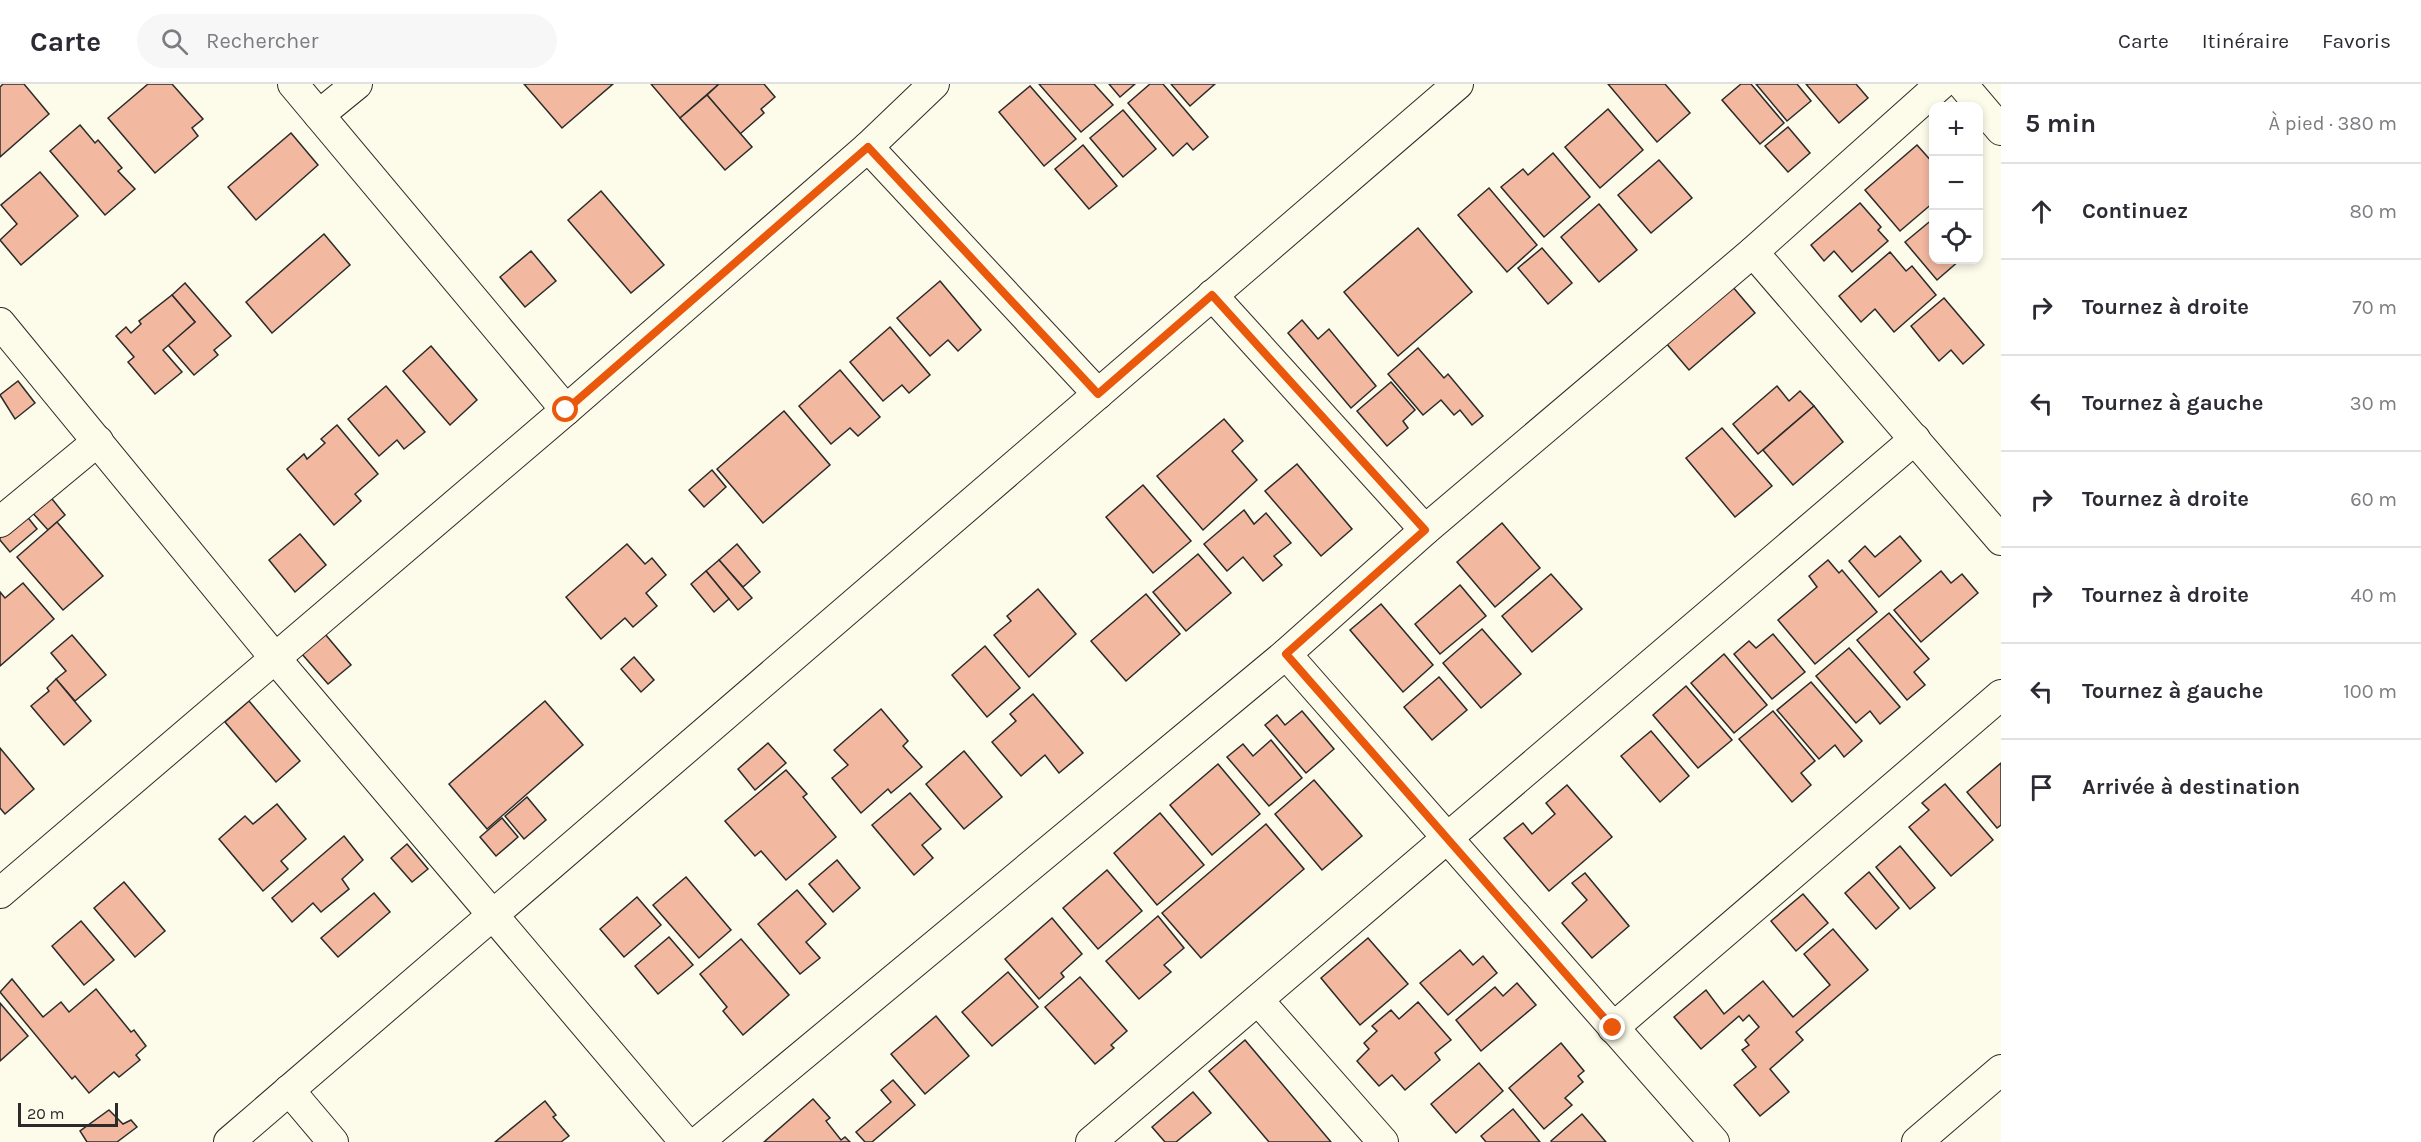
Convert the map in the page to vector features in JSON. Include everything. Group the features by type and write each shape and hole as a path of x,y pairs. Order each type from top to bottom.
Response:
{"street":[{"path":"293,84 566,410"},
{"path":"320,115 357,84"},
{"path":"0,893 566,410 868,147 934,84"},
{"path":"229,1142 1458,84"},
{"path":"698,1142 1286,654 1425,530 1753,252 1941,84"},
{"path":"1962,84 2001,130"},
{"path":"868,147 1098,394"},
{"path":"1753,252 2001,540"},
{"path":"1212,295 1425,530"},
{"path":"0,323 275,658 685,1142"},
{"path":"1091,1142 1915,440"},
{"path":"0,522 98,441"},
{"path":"1286,654 1714,1142"},
{"path":"1613,1028 2001,695"},
{"path":"1258,1000 1383,1142"},
{"path":"1917,1142 2001,1070"},
{"path":"290,1090 333,1142"}],"building":[{"path":"3,84 24,84 49,114 0,157 0,87"},
{"path":"148,84 172,84 203,119 192,128 198,136 155,173 108,118"},
{"path":"524,84 613,84 562,128"},
{"path":"651,84 719,84 680,118"},
{"path":"719,84 764,84 775,97 761,109 764,113 740,134 707,95"},
{"path":"1039,84 1094,84 1113,105 1081,132"},
{"path":"1109,84 1135,84 1120,97"},
{"path":"1150,84 1163,84 1208,137 1193,150 1187,143 1173,156 1128,103"},
{"path":"1171,84 1215,84 1190,106"},
{"path":"1608,84 1665,84 1690,113 1657,142"},
{"path":"1741,84 1751,84 1784,123 1760,144 1722,100"},
{"path":"1756,84 1797,84 1811,101 1787,121"},
{"path":"1806,84 1856,84 1868,98 1839,123"},
{"path":"1030,86 1076,139 1044,166 999,112"},
{"path":"707,95 752,147 725,170 680,118"},
{"path":"1608,109 1643,150 1600,188 1565,147"},
{"path":"1123,110 1156,149 1123,177 1090,138"},
{"path":"80,125 95,143 98,140 122,168 118,171 135,189 105,215 50,151"},
{"path":"1788,127 1810,153 1788,172 1765,146"},
{"path":"291,133 318,165 256,220 228,187"},
{"path":"1083,145 1117,186 1089,209 1055,169"},
{"path":"1917,145 1929,158 1929,206 1900,231 1865,190"},
{"path":"1553,153 1590,197 1544,237 1501,187 1523,169 1528,175"},
{"path":"1659,160 1692,198 1651,233 1618,195"},
{"path":"40,172 78,216 21,265 0,240 17,224 1,205"},
{"path":"1489,188 1537,245 1507,272 1458,215"},
{"path":"601,191 664,265 631,293 568,220"},
{"path":"1860,203 1881,227 1878,230 1888,241 1852,272 1834,251 1824,261 1811,245"},
{"path":"1599,204 1637,250 1599,282 1561,237"},
{"path":"1929,222 1929,264 1955,264 1937,280 1905,242"},
{"path":"1418,228 1472,292 1398,356 1344,292"},
{"path":"324,234 350,265 272,333 246,302"},
{"path":"1542,248 1572,283 1548,304 1518,268"},
{"path":"531,251 556,281 525,307 500,277"},
{"path":"1890,252 1906,271 1912,266 1936,295 1894,332 1875,309 1861,322 1839,296"},
{"path":"940,281 981,330 958,351 948,340 930,356 897,318"},
{"path":"185,283 231,336 214,350 218,355 194,375 168,345 195,322 172,295"},
{"path":"1732,286 1755,313 1689,370 1666,343"},
{"path":"172,295 195,322 163,350 182,372 155,394 128,362 134,357 116,336 126,327 131,333 141,324 139,321"},
{"path":"1944,298 1984,345 1963,364 1951,350 1939,361 1911,326"},
{"path":"1302,320 1318,339 1329,329 1376,386 1351,408 1288,333"},
{"path":"890,327 930,375 909,393 902,385 883,401 850,362"},
{"path":"431,346 477,400 450,425 403,371"},
{"path":"1418,348 1444,378 1448,374 1483,416 1472,425 1460,410 1454,415 1441,400 1423,415 1388,374"},
{"path":"840,370 880,417 858,436 850,428 831,444 799,406"},
{"path":"18,381 35,403 15,419 0,395"},
{"path":"1391,382 1415,410 1403,421 1408,428 1387,446 1357,411"},
{"path":"386,386 425,432 404,449 397,440 379,456 348,419"},
{"path":"1777,386 1789,401 1800,391 1814,406 1758,454 1733,424"},
{"path":"1814,406 1843,442 1793,485 1763,450"},
{"path":"784,411 830,465 763,523 717,469"},
{"path":"1224,419 1243,441 1232,451 1257,480 1203,530 1157,476"},
{"path":"337,425 378,474 355,494 361,501 334,525 287,469 304,454 307,459 325,443 321,439"},
{"path":"1722,428 1772,486 1735,517 1686,458"},
{"path":"1297,464 1352,529 1321,556 1265,491"},
{"path":"712,470 726,487 704,507 689,490"},
{"path":"1143,485 1191,541 1153,573 1106,517"},
{"path":"48,494 65,515 48,530 30,510"},
{"path":"22,510 37,529 10,552 0,540 0,529"},
{"path":"1244,510 1254,524 1266,513 1291,543 1274,556 1282,565 1263,581 1243,557 1227,571 1204,544"},
{"path":"57,522 103,576 63,610 17,557"},
{"path":"1502,523 1540,568 1495,607 1457,562"},
{"path":"300,534 326,565 295,592 269,560"},
{"path":"1900,536 1921,561 1879,597 1849,561 1865,546 1875,557"},
{"path":"627,544 645,564 652,558 666,575 646,593 657,606 633,627 625,618 601,639 566,597"},
{"path":"737,544 760,572 743,587 719,560"},
{"path":"1198,554 1231,593 1186,631 1153,592"},
{"path":"719,560 752,598 738,610 706,571"},
{"path":"1828,560 1839,573 1842,570 1877,612 1815,664 1778,620 1817,587 1809,576"},
{"path":"706,571 729,599 714,612 691,584"},
{"path":"1941,571 1951,583 1962,574 1978,593 1921,642 1894,610"},
{"path":"1551,574 1582,609 1532,652 1502,616"},
{"path":"23,583 54,619 0,666 0,592 5,598"},
{"path":"1460,585 1486,616 1440,654 1415,624"},
{"path":"1038,589 1076,634 1029,677 994,635 1011,621 1007,616"},
{"path":"1146,594 1180,634 1126,681 1091,641"},
{"path":"1381,604 1433,665 1403,692 1350,630"},
{"path":"1889,613 1929,659 1914,672 1925,685 1907,700 1857,640"},
{"path":"1482,629 1521,674 1481,708 1443,663"},
{"path":"325,634 351,665 328,684 302,654"},
{"path":"1773,634 1805,672 1772,699 1734,654 1749,641 1756,648"},
{"path":"72,635 106,675 75,701 56,679 66,671 51,653"},
{"path":"985,646 1020,688 987,717 952,675"},
{"path":"1849,648 1900,707 1880,724 1870,711 1856,723 1816,676"},
{"path":"1724,654 1767,705 1734,733 1691,683"},
{"path":"634,657 654,680 641,692 621,669"},
{"path":"1439,677 1467,710 1432,740 1404,707"},
{"path":"56,679 91,721 64,745 31,706 49,691 47,688"},
{"path":"1811,682 1862,741 1844,757 1835,745 1819,759 1777,710"},
{"path":"1686,686 1732,740 1698,768 1653,715"},
{"path":"1033,694 1083,753 1059,773 1045,755 1021,776 992,742 1016,721 1010,714"},
{"path":"249,701 300,761 276,782 225,722"},
{"path":"545,701 583,745 487,829 449,784"},
{"path":"881,709 908,741 903,746 922,767 891,793 888,789 861,813 832,778 848,765 834,750"},
{"path":"1302,711 1334,749 1306,773 1265,725 1277,715 1285,725"},
{"path":"1773,711 1815,761 1801,773 1811,785 1792,802 1739,739"},
{"path":"1651,731 1689,776 1660,802 1621,756"},
{"path":"1271,740 1302,778 1269,806 1227,757 1243,744 1253,756"},
{"path":"768,743 786,763 755,790 738,769"},
{"path":"0,748 34,789 5,814 0,808"},
{"path":"964,751 1002,797 964,829 926,784"},
{"path":"2001,763 2001,825 1997,828 1967,792"},
{"path":"1218,764 1260,814 1212,855 1170,805"},
{"path":"786,770 807,794 803,797 836,837 786,880 761,851 755,856 725,821"},
{"path":"1314,780 1362,836 1322,870 1275,814"},
{"path":"1945,784 1993,840 1951,876 1909,827 1929,810 1922,803"},
{"path":"1567,785 1612,837 1549,891 1504,838 1523,823 1532,834 1555,814 1546,803"},
{"path":"910,793 941,829 922,845 933,858 914,875 872,825"},
{"path":"527,797 546,820 524,839 505,816"},
{"path":"277,804 306,839 281,861 288,869 263,891 219,839 245,816 253,824"},
{"path":"1160,813 1204,865 1157,905 1114,853"},
{"path":"502,818 518,837 496,856 480,837"},
{"path":"1266,824 1304,869 1201,958 1162,913"},
{"path":"344,836 363,860 342,879 349,889 321,912 313,903 292,922 272,898"},
{"path":"407,844 428,869 412,882 391,858"},
{"path":"1900,846 1935,888 1910,909 1876,867"},
{"path":"837,860 860,888 833,912 809,884"},
{"path":"1107,870 1142,911 1098,949 1063,908"},
{"path":"1869,872 1899,908 1876,929 1845,893"},
{"path":"1585,873 1629,926 1592,958 1562,923 1587,900 1572,883"},
{"path":"686,877 731,930 699,958 653,905"},
{"path":"124,882 165,931 135,957 94,908"},
{"path":"797,890 826,924 806,942 820,958 800,974 758,924"},
{"path":"374,893 390,912 338,957 321,938"},
{"path":"1803,894 1828,923 1796,951 1771,921"},
{"path":"637,897 661,925 624,957 600,929"},
{"path":"1158,916 1184,948 1164,965 1171,972 1139,999 1106,961"},
{"path":"1052,918 1082,954 1061,973 1064,977 1039,999 1005,959"},
{"path":"81,921 114,960 84,985 52,946"},
{"path":"1833,929 1868,970 1796,1032 1803,1040 1770,1069 1789,1092 1760,1116 1734,1085 1756,1067 1742,1050 1749,1045 1745,1040 1759,1027 1749,1015 1743,1021 1739,1016 1701,1049 1674,1017 1706,990 1724,1014 1763,981 1793,1017 1830,985 1804,954"},
{"path":"669,937 693,965 658,994 635,966"},
{"path":"1368,938 1408,984 1360,1025 1321,978"},
{"path":"741,939 789,995 743,1035 723,1011 727,1007 700,974"},
{"path":"1460,950 1473,965 1483,956 1497,973 1448,1015 1420,983"},
{"path":"1008,972 1038,1007 992,1046 962,1012"},
{"path":"1080,977 1127,1031 1111,1045 1114,1048 1095,1064 1045,1007"},
{"path":"12,979 43,1017 61,1002 69,1012 96,989 131,1032 134,1030 146,1046 136,1055 140,1060 119,1077 114,1072 89,1093 75,1076 72,1079 0,992"},
{"path":"1517,983 1536,1005 1481,1051 1456,1020 1495,987 1503,996"},
{"path":"1418,1002 1451,1040 1435,1053 1440,1060 1405,1090 1392,1075 1379,1086 1357,1061 1369,1049 1364,1043 1377,1031 1372,1026 1391,1010 1399,1019"},
{"path":"0,1003 28,1036 0,1061"},
{"path":"936,1016 969,1056 925,1094 891,1054"},
{"path":"1245,1040 1331,1142 1269,1142 1209,1071"},
{"path":"1561,1043 1584,1071 1578,1076 1583,1082 1565,1098 1572,1105 1544,1129 1509,1088"},
{"path":"1479,1063 1503,1091 1456,1133 1431,1104"},
{"path":"893,1080 915,1105 872,1142 865,1142 856,1132 891,1102 881,1090"},
{"path":"1193,1092 1211,1113 1176,1142 1165,1142 1152,1127"},
{"path":"813,1099 830,1118 826,1121 841,1140 845,1137 850,1142 764,1142"},
{"path":"545,1101 556,1115 553,1117 569,1136 561,1142 495,1142"},
{"path":"1513,1109 1540,1142 1486,1142 1481,1136"},
{"path":"109,1110 123,1124 131,1120 137,1127 117,1142 87,1142 80,1131"},
{"path":"1582,1114 1606,1142 1551,1141"}],"route":[{"path":"566,410 868,147 1098,394 1212,295 1425,530 1286,654 1613,1028"}]}
